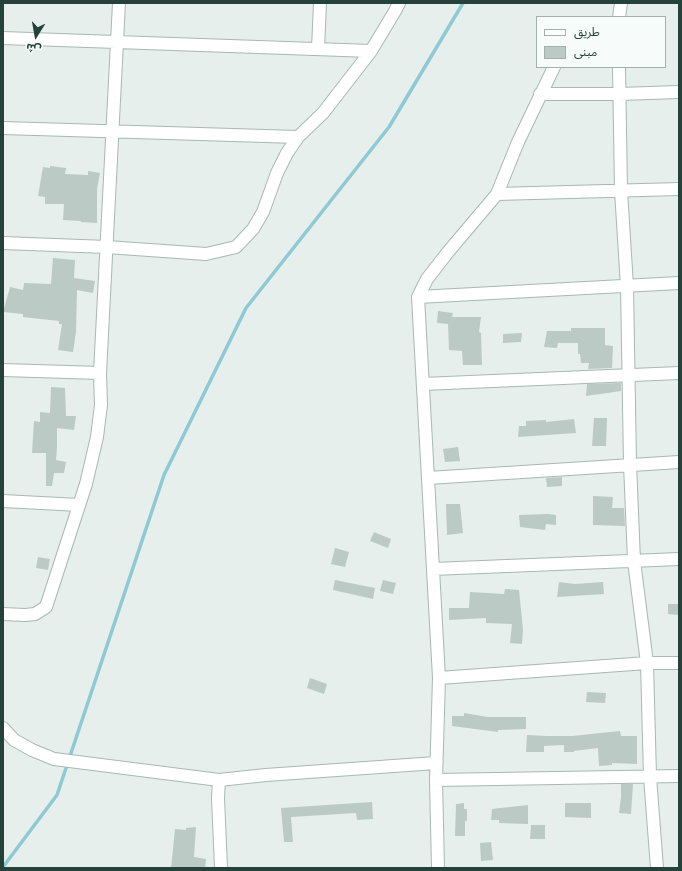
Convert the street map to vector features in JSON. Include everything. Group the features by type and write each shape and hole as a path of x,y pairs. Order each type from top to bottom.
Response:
{"street":[{"path":"3,614 35,614 46,607 91,465 97,437 101,404 100,373 119,3"},
{"path":"318,49 320,3"},
{"path":"3,243 107,247 206,254 236,247 254,228 263,212 277,173 287,153 298,137 323,113 371,51 399,3"},
{"path":"620,16 622,3"},
{"path":"3,38 371,51"},
{"path":"438,868 436,763 439,678 418,297 427,279 497,194 518,142 553,68"},
{"path":"618,68 621,191 627,286 630,464 634,561 647,663 650,777 657,868"},
{"path":"540,94 679,92"},
{"path":"3,128 298,137"},
{"path":"497,194 679,189"},
{"path":"418,297 679,283"},
{"path":"3,370 100,373"},
{"path":"423,384 679,373"},
{"path":"428,478 679,462"},
{"path":"3,501 79,504"},
{"path":"434,569 679,559"},
{"path":"439,678 647,663 679,663"},
{"path":"3,728 14,740 32,750 54,759 219,780 266,775 436,763"},
{"path":"436,780 679,776"},
{"path":"219,780 218,798 221,868"}],"building":[{"path":"50,166 66,168 65,174 88,175 88,171 100,173 97,189 97,223 63,220 64,204 45,204 45,197 38,196 43,167 50,168"},
{"path":"53,258 75,260 74,278 95,281 93,293 77,290 76,332 73,352 58,350 62,324 59,324 59,321 23,317 23,314 3,312 10,287 23,290 24,283 51,284"},
{"path":"438,311 453,313 452,317 481,317 479,332 481,333 482,365 463,365 462,351 449,350 448,324 437,323"},
{"path":"571,328 605,328 605,345 613,346 612,368 588,369 589,363 581,363 580,354 578,354 578,343 558,343 557,348 544,347 547,331 571,331"},
{"path":"522,333 521,342 503,343 503,334"},
{"path":"621,383 621,391 586,396 587,384"},
{"path":"51,387 65,388 66,416 76,416 74,430 57,428 56,460 66,462 64,473 54,473 52,486 46,486 46,453 32,453 34,421 40,422 40,412 50,413"},
{"path":"594,418 607,418 606,446 592,446"},
{"path":"574,419 576,433 518,437 519,426 526,426 526,421 546,420 546,422"},
{"path":"458,447 460,461 445,462 443,449"},
{"path":"562,477 562,486 547,487 546,478"},
{"path":"593,496 613,497 612,508 624,508 625,526 593,525"},
{"path":"446,504 460,504 463,533 447,535"},
{"path":"519,515 556,515 556,525 546,524 545,530 520,527"},
{"path":"374,532 391,539 388,548 370,541"},
{"path":"335,548 349,552 345,567 331,564"},
{"path":"38,557 50,559 48,570 36,568"},
{"path":"335,580 375,588 373,599 333,590"},
{"path":"383,580 396,583 393,594 380,591"},
{"path":"559,582 575,584 603,582 604,594 557,597"},
{"path":"505,589 519,590 523,630 522,644 510,643 512,624 486,623 486,618 449,620 449,608 469,608 470,592 504,594"},
{"path":"668,604 679,604 679,615 668,614"},
{"path":"310,678 327,684 324,694 307,688"},
{"path":"587,692 606,693 605,703 586,702"},
{"path":"464,713 488,717 526,717 526,729 498,730 498,732 452,726 452,716 464,716"},
{"path":"620,731 621,736 637,736 637,764 612,763 612,765 599,766 598,748 564,752 564,745 544,746 544,752 526,752 527,735 572,736"},
{"path":"621,784 633,784 631,814 619,813"},
{"path":"372,802 373,819 357,820 356,813 291,817 293,842 284,842 281,808"},
{"path":"464,803 464,809 467,809 465,836 455,836 456,804"},
{"path":"565,803 591,803 591,818 565,817"},
{"path":"528,805 528,824 499,823 499,820 491,820 492,809"},
{"path":"531,825 545,825 545,839 530,839"},
{"path":"196,827 194,857 206,859 205,868 171,868 175,829 186,830 186,828"},
{"path":"491,842 493,860 481,861 480,843"}],"waterway":[{"path":"3,867 57,795 164,475 246,308 389,127 463,3"}]}
